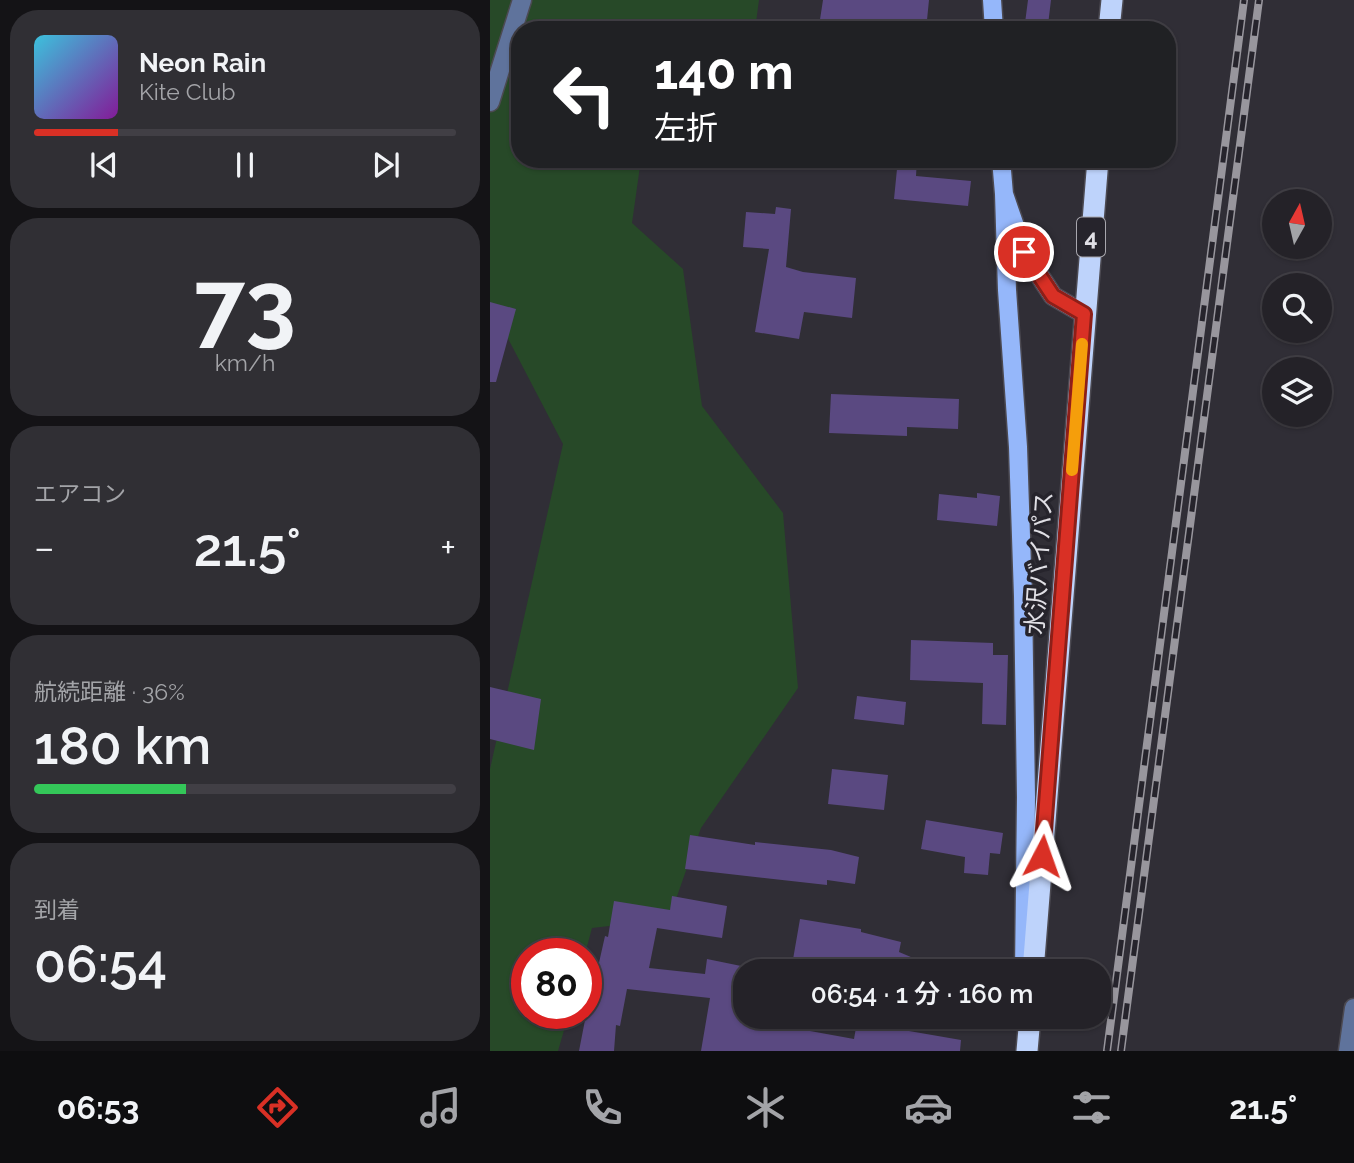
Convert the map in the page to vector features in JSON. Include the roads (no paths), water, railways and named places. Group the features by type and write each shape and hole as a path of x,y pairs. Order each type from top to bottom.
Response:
{"highway":[{"path":"1110,21 1112,0"},
{"name":"水沢バイパス","path":"1035,959 1097,168"},
{"path":"1026,1051 1029,1029"}],"main road":[{"path":"992,0 993,21"},
{"path":"1003,168 1007,290 1018,447 1022,582 1026,797 1024,959"},
{"path":"1004,194 1024,252 1053,296 1084,314"},
{"path":"1025,1029 1026,1051"}],"street":[{"path":"515,21 522,0"},
{"path":"490,102 511,35"},
{"path":"1348,1051 1354,1008"}],"railway":[{"path":"1107,1051 1244,0"},
{"path":"1121,1051 1259,0"}]}
